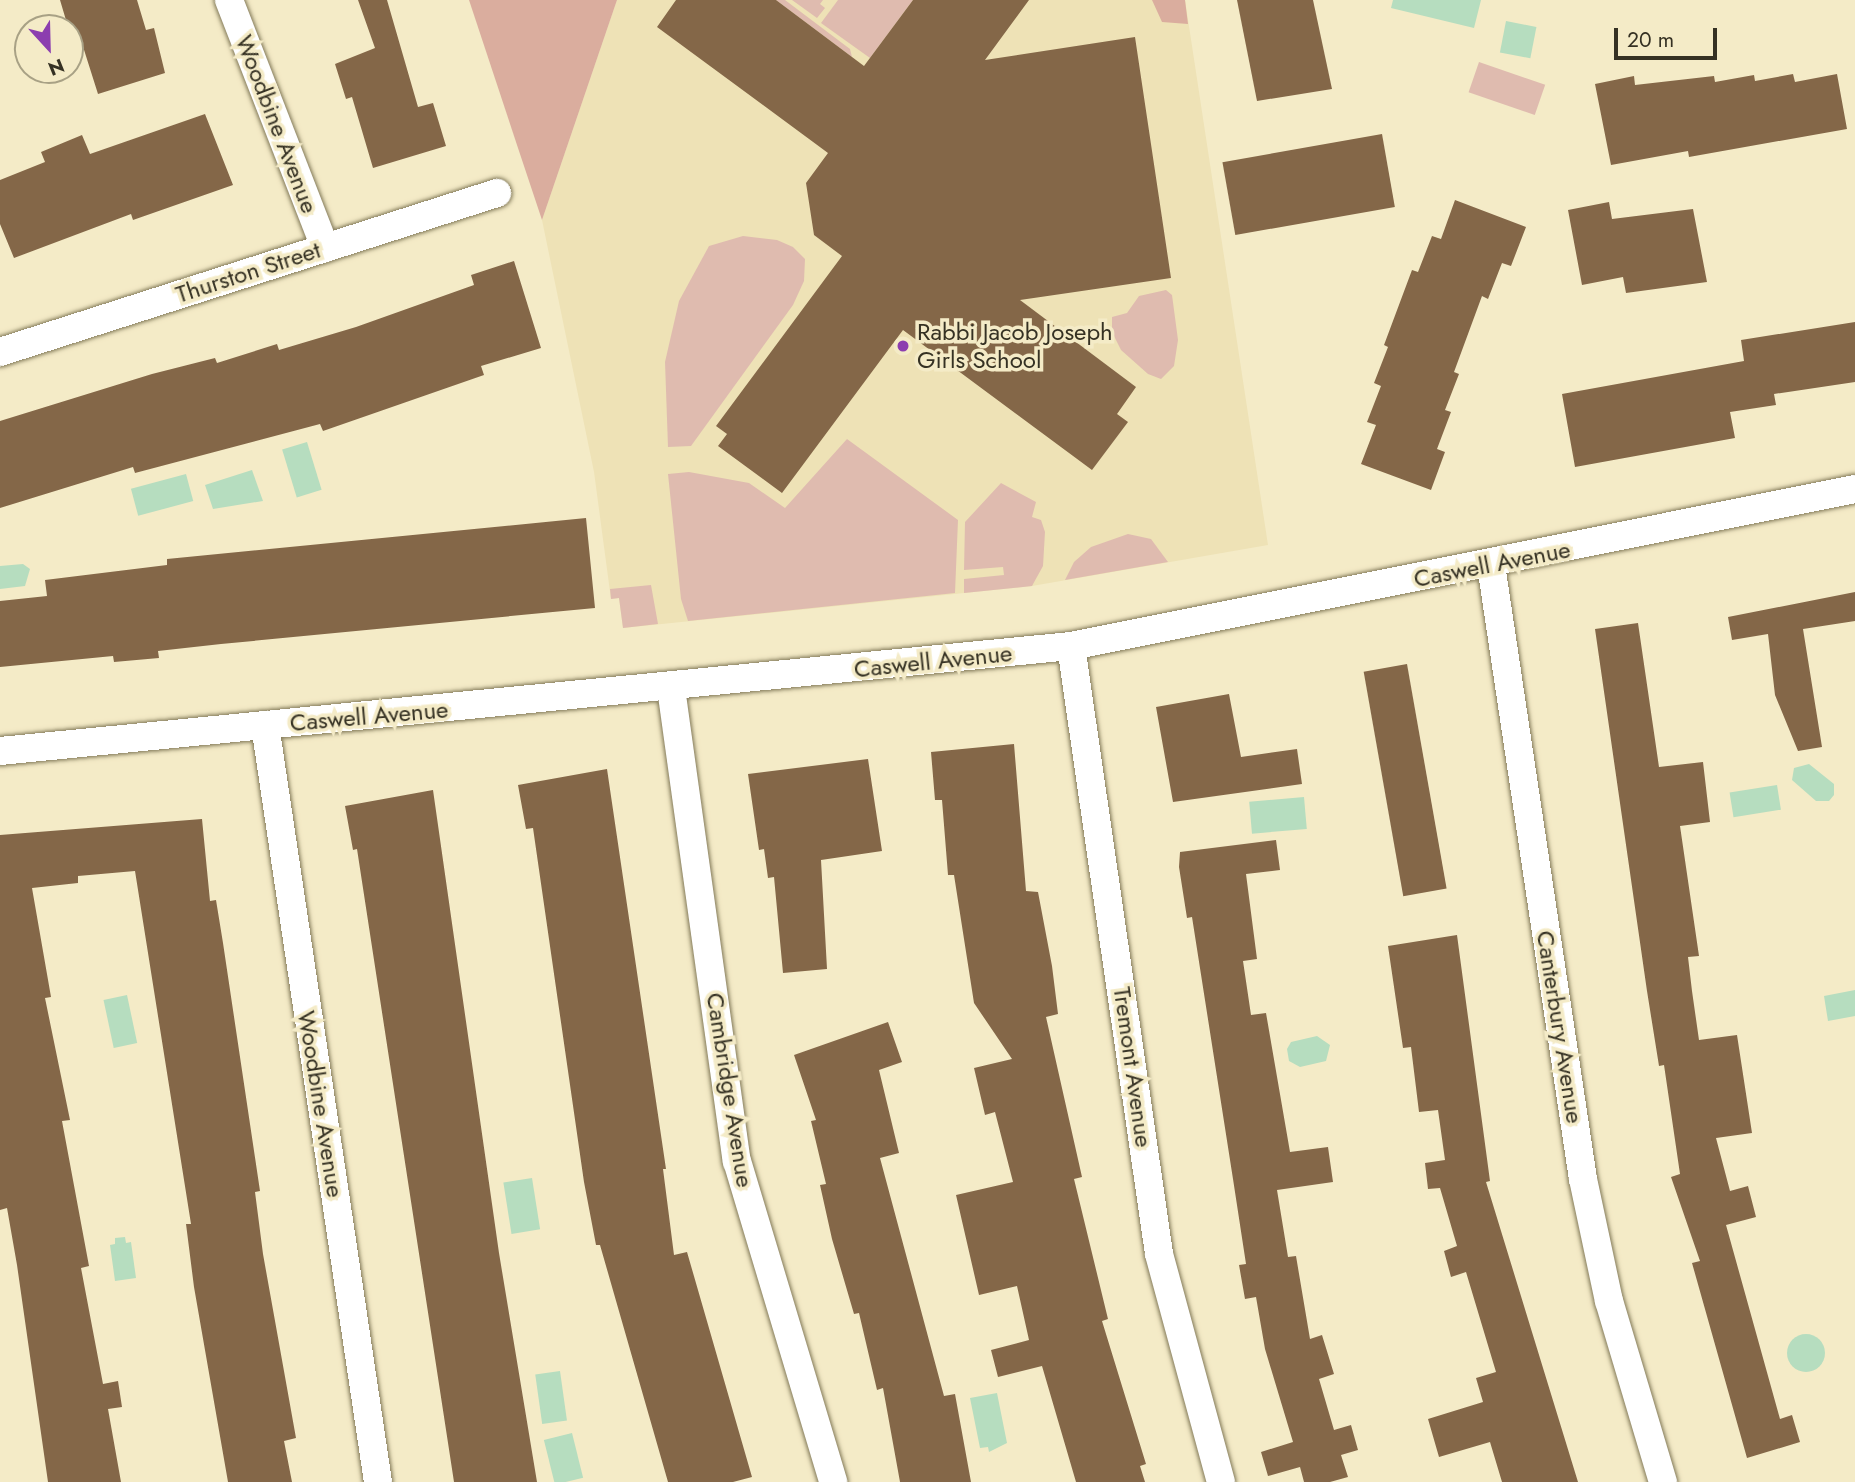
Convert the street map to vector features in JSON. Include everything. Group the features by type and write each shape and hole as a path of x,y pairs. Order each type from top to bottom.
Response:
{"street":[{"name":"Woodbine Avenue","path":"229,0 324,248"},
{"name":"Thurston Street","path":"0,352 497,193"},
{"name":"Caswell Avenue","path":"0,751 671,688 1071,646 1491,565 1855,489"},
{"name":"Canterbury Avenue","path":"1491,565 1583,1179 1609,1301 1663,1482"},
{"name":"Tremont Avenue","path":"1071,646 1159,1254 1221,1482"},
{"name":"Cambridge Avenue","path":"671,688 737,1161 833,1482"},
{"name":"Woodbine Avenue","path":"264,725 378,1482"}],"shaded area":[{"path":"469,0 617,0 542,220 517,145"},
{"name":"Rabbi Jacob Joseph Girls School","path":"617,0 1185,0 1268,545 1032,586 623,628 619,598 611,599 594,472 542,220"},
{"path":"776,0 785,0 850,49 852,57"},
{"path":"792,0 823,0 820,4 825,8 817,18"},
{"path":"838,0 913,0 870,58 821,23"},
{"path":"1152,0 1185,0 1188,24 1162,22"},
{"path":"1393,0 1481,0 1474,28 1391,8"},
{"path":"1506,21 1536,27 1530,58 1500,52"},
{"path":"1479,62 1545,85 1535,115 1469,92"},
{"path":"743,236 777,240 793,247 805,259 804,281 793,305 691,446 668,447 665,362 679,301 709,246"},
{"path":"1166,290 1172,295 1178,340 1174,366 1161,379 1148,374 1121,350 1112,332 1112,317 1127,313 1139,296"},
{"path":"847,439 958,520 955,593 688,621 681,599 668,474 689,472 749,483 785,508"},
{"path":"307,442 322,490 297,497 282,450"},
{"path":"252,470 263,501 213,509 205,485"},
{"path":"186,474 193,501 138,516 131,489"},
{"path":"1001,483 1036,502 1032,517 1041,520 1045,532 1043,566 1032,586 964,593 964,579 1004,575 1003,567 964,570 965,522"},
{"path":"1128,534 1151,539 1168,562 1065,580 1074,562 1091,547"},
{"path":"23,564 30,569 25,586 0,589 0,566"},
{"path":"651,585 658,624 623,628 619,598 611,599 610,589"},
{"path":"1809,764 1834,784 1834,795 1829,801 1816,801 1792,780 1794,768"},
{"path":"1777,785 1781,810 1734,817 1730,793"},
{"path":"1304,797 1307,829 1252,834 1249,802"},
{"path":"1855,990 1855,1016 1828,1021 1824,996"},
{"path":"127,995 137,1043 114,1048 104,1000"},
{"path":"1317,1036 1330,1045 1326,1061 1300,1067 1289,1061 1287,1049 1291,1042"},
{"path":"532,1178 540,1229 511,1234 503,1183"},
{"path":"125,1237 126,1243 131,1242 136,1278 115,1281 110,1245 115,1244 115,1238"},
{"path":"1806,1334 1820,1339 1825,1353 1820,1367 1806,1372 1792,1367 1787,1353 1792,1339"},
{"path":"560,1371 567,1421 542,1424 535,1374"},
{"path":"997,1393 1007,1443 989,1452 988,1447 980,1448 970,1398"},
{"path":"572,1433 583,1478 554,1482 544,1440"}],"building":[{"path":"60,0 137,0 146,30 154,28 165,73 98,94 84,50 84,14 64,14"},
{"path":"358,0 387,0 418,107 433,103 446,146 373,168 352,97 346,99 335,64 375,48"},
{"path":"676,0 776,0 864,66 913,0 1029,0 985,60 1135,37 1171,278 1020,300 1136,387 1117,414 1128,422 1092,470 903,330 782,493 718,446 727,434 716,426 842,256 814,235 806,183 828,153 657,27"},
{"path":"1237,0 1313,0 1332,89 1257,101"},
{"path":"1793,74 1795,82 1837,74 1847,129 1689,157 1688,151 1611,165 1595,84 1634,76 1635,85 1714,76 1715,82 1754,75 1755,81"},
{"path":"205,114 233,185 133,220 131,214 14,258 0,224 0,180 45,162 41,152 82,135 90,154"},
{"path":"1382,134 1395,207 1235,235 1222,162"},
{"path":"1455,200 1526,227 1511,266 1502,263 1488,299 1482,296 1454,372 1459,374 1445,410 1451,412 1437,449 1445,452 1431,490 1361,464 1376,425 1367,422 1381,386 1374,383 1388,347 1384,345 1412,270 1418,272 1432,236 1441,239"},
{"path":"1609,202 1612,219 1693,209 1707,282 1626,293 1623,277 1582,285 1568,210"},
{"path":"514,261 541,348 481,366 484,375 323,431 320,424 135,473 133,467 0,508 0,421 152,374 215,358 217,363 277,344 279,350 356,327 474,285 471,275"},
{"path":"1855,322 1855,382 1774,394 1776,405 1730,412 1735,438 1575,467 1562,394 1744,361 1741,340"},
{"path":"586,518 595,608 158,651 159,658 114,662 113,656 0,667 0,601 47,596 45,580 167,565 167,559"},
{"path":"1855,592 1855,621 1803,629 1822,747 1798,751 1775,695 1768,634 1732,640 1728,617"},
{"path":"1638,623 1659,767 1703,762 1710,822 1680,826 1699,956 1688,957 1692,991 1699,1040 1737,1035 1752,1133 1716,1138 1730,1191 1748,1186 1756,1217 1726,1225 1780,1419 1792,1415 1800,1442 1747,1458 1692,1263 1700,1261 1671,1177 1680,1174 1664,1065 1659,1066 1647,991 1595,629"},
{"path":"1407,664 1447,889 1403,896 1364,672"},
{"path":"1229,694 1241,757 1297,749 1302,784 1173,802 1156,707"},
{"path":"1014,744 1026,891 1038,892 1058,1014 1046,1017 1082,1177 1074,1179 1108,1319 1102,1321 1146,1464 1140,1466 1145,1482 1076,1482 1042,1366 998,1377 991,1350 1029,1340 1017,1286 979,1295 956,1195 1013,1182 995,1112 985,1115 974,1068 1012,1059 974,1003 954,875 948,875 942,800 935,800 931,752"},
{"path":"868,759 882,851 821,860 827,969 783,973 774,877 768,878 764,849 759,850 748,774"},
{"path":"607,769 666,1169 663,1169 674,1255 687,1252 752,1477 733,1482 668,1482 600,1245 596,1245 584,1182 533,828 526,829 518,785"},
{"path":"433,790 499,1253 537,1482 454,1482 357,849 353,850 345,806"},
{"path":"202,819 210,901 216,900 260,1191 255,1192 263,1254 296,1438 284,1441 292,1482 228,1482 194,1287 186,1224 191,1224 135,871 78,876 78,883 32,888 51,997 45,998 70,1120 62,1121 89,1266 81,1268 103,1384 118,1381 122,1407 108,1409 121,1482 48,1482 7,1208 0,1210 0,835"},
{"path":"1276,840 1280,870 1246,874 1257,959 1243,961 1251,1015 1266,1013 1290,1152 1328,1147 1333,1182 1277,1190 1288,1257 1296,1256 1310,1339 1322,1335 1334,1374 1319,1379 1334,1430 1351,1425 1358,1450 1341,1455 1348,1477 1330,1482 1304,1482 1300,1467 1268,1476 1261,1452 1293,1442 1265,1349 1256,1297 1245,1299 1239,1265 1246,1264 1192,917 1187,918 1179,867 1180,852"},
{"path":"1457,935 1490,1181 1486,1182 1578,1482 1502,1482 1490,1442 1439,1457 1428,1419 1483,1402 1476,1378 1496,1372 1466,1272 1451,1277 1444,1251 1457,1246 1440,1188 1428,1189 1425,1163 1445,1160 1438,1110 1419,1112 1411,1047 1403,1048 1388,946"},
{"path":"888,1022 902,1062 879,1070 899,1153 880,1158 944,1396 955,1394 971,1482 900,1482 883,1388 877,1390 859,1313 854,1314 832,1239 820,1185 826,1184 811,1121 816,1120 794,1055"}],"place":[{"name":"Rabbi Jacob Joseph Girls School","path":"903,346"}]}
